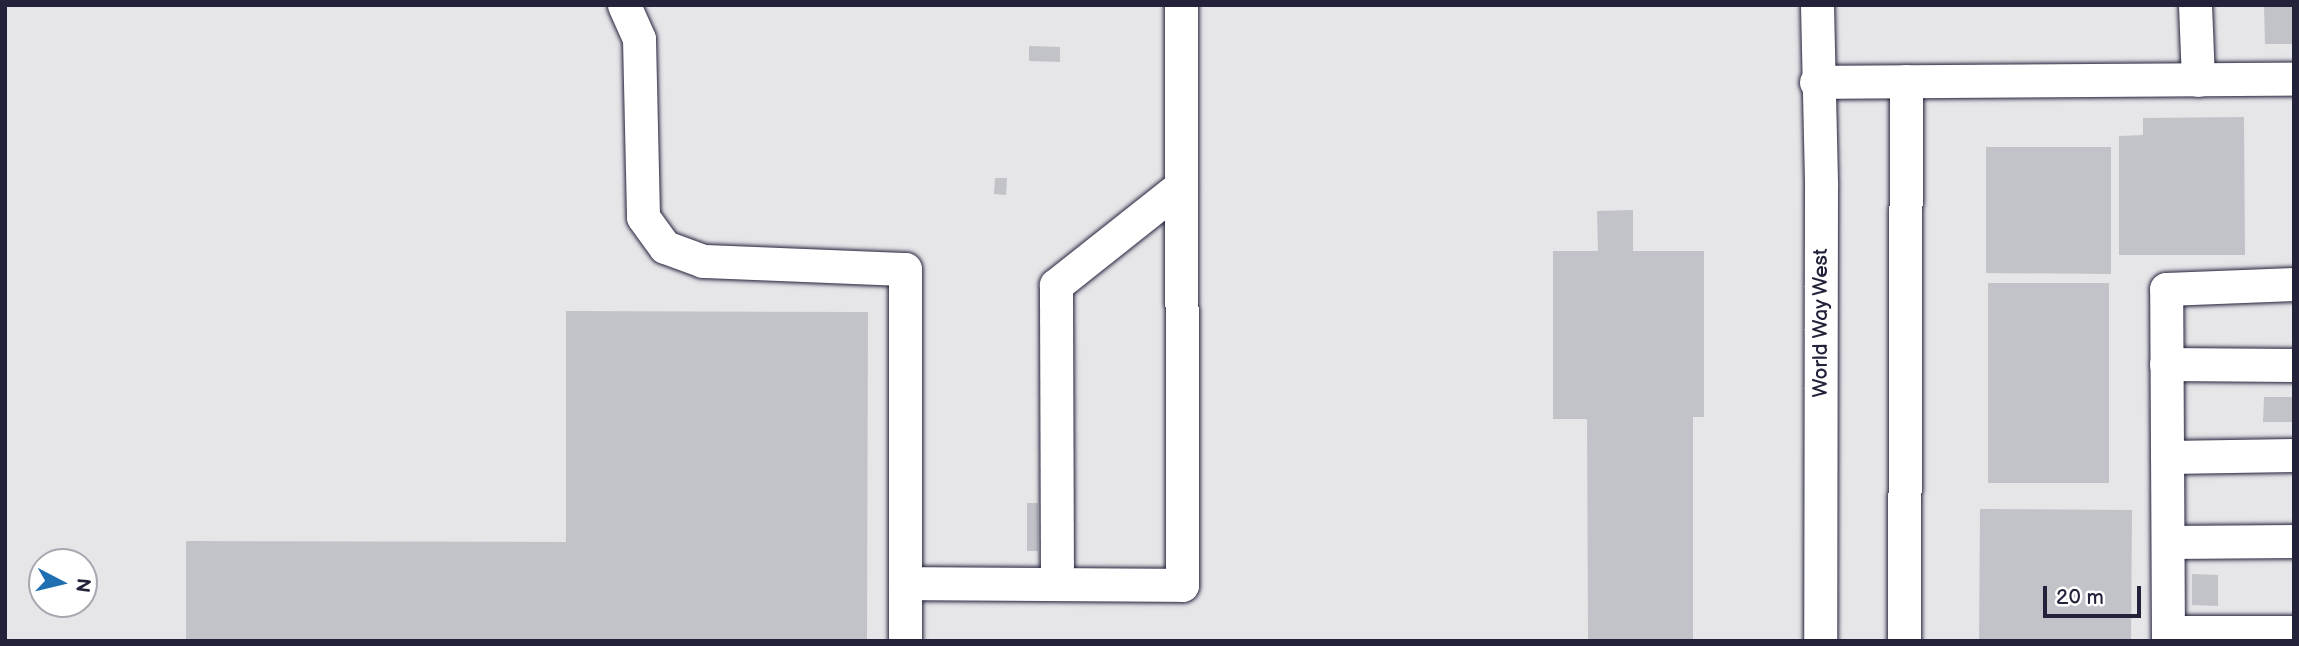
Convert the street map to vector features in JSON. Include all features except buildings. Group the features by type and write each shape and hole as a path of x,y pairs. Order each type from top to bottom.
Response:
{"street":[{"path":"624,5 639,39 641,205 652,233 665,247 703,261 905,270 905,641"},
{"path":"905,583 1182,585 1181,5"},
{"name":"World Way West","path":"1817,5 1816,82 1821,187 1820,641"},
{"path":"2196,5 2198,80"},
{"path":"1816,82 2294,79"},
{"path":"1904,641 1906,81"},
{"path":"1057,584 1056,285 1181,186"},
{"path":"2294,284 2166,289 2168,636 2294,632"},
{"path":"2166,364 2294,365"},
{"path":"2167,457 2294,455"},
{"path":"2168,542 2294,541"}],"shaded area":[{"path":"5,5 2294,5 2294,641 5,641"}]}
